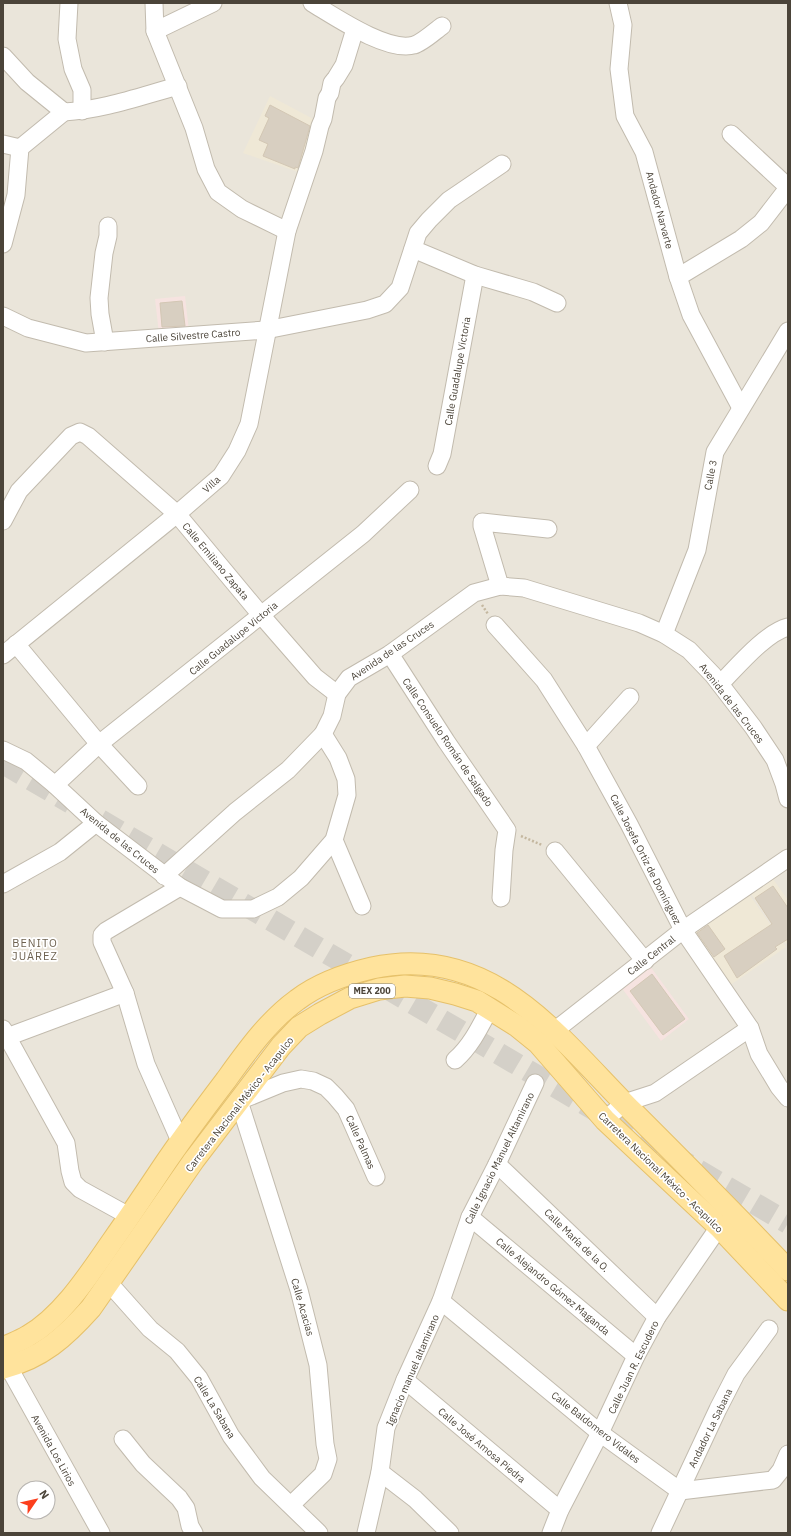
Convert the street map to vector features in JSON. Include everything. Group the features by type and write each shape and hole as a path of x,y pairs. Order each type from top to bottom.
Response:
{"main road":[{"name":"MEX 200","path":"5,1361 29,1336 54,1316 94,1268 180,1141 252,1046 279,1015 300,998 324,984 356,972 385,965 416,964 453,968 478,977 506,992 531,1010 554,1030 788,1270"},
{"name":"Carretera Nacional México - Acapulco","path":"5,1361 29,1359 52,1346 91,1308 194,1160 281,1046 299,1027 350,998 379,989 405,986 430,988 477,1001 518,1026 538,1043 605,1120 719,1227 788,1300"}],"street":[{"path":"69,3 67,39 73,69 82,90 82,111"},
{"path":"154,3 155,31 194,128 206,169 218,192 242,209 287,231"},
{"path":"155,31 213,3"},
{"path":"312,3 355,29 395,46 415,45 442,26"},
{"name":"Andador Narvarte","path":"618,3 623,25 619,69 625,116 644,152 678,276 691,316 741,408"},
{"name":"Villa","path":"9,649 177,514 221,476 237,451 248,424 287,231 314,151 332,83 344,66 355,29"},
{"path":"3,56 27,82 64,112"},
{"path":"3,244 16,195 20,148 64,112 82,111 178,86"},
{"path":"678,276 741,239 761,223 788,188 731,134"},
{"path":"3,144 20,148"},
{"path":"502,164 449,200 418,234 413,249 475,275 533,292 557,303"},
{"path":"105,342 99,298 104,253 108,236 108,226"},
{"name":"Calle Silvestre Castro","path":"3,316 28,328 86,343 266,330 367,310 385,304 400,288 413,249"},
{"name":"Calle Guadalupe Victoria","path":"436,466 442,454 475,275"},
{"name":"Calle 3","path":"664,634 697,550 715,452 788,330"},
{"name":"Calle Emiliano Zapata","path":"3,521 19,491 71,436 80,432 88,436 177,514 261,615 316,677 337,694"},
{"name":"Calle Guadalupe Victoria","path":"55,785 99,744 363,534 410,490"},
{"path":"500,586 482,522 548,529"},
{"name":"Avenida de las Cruces","path":"3,750 26,761 55,785 96,823 164,876 235,812 288,770 323,734 332,716 337,694 349,678 390,654 474,593 500,586 524,588 639,623 664,634 689,650 720,684 753,727 775,760 788,799"},
{"name":"Calle Josefa Ortiz de Domínguez","path":"495,625 544,680 586,746 629,824 683,930 750,1028 759,1054 779,1087 788,1098"},
{"path":"720,684 769,636 788,627"},
{"path":"9,649 138,786"},
{"name":"Calle Consuelo Román de Salgado","path":"390,654 446,742 507,830"},
{"path":"586,746 630,697"},
{"path":"164,876 180,887 222,909 253,909 278,897 301,878 334,840 347,795 346,779 338,758 323,734"},
{"path":"3,884 60,852 96,823"},
{"path":"501,898 504,850 507,830"},
{"path":"334,840 362,906"},
{"path":"555,851 645,961"},
{"name":"Calle Central","path":"538,1043 683,930 788,858"},
{"path":"180,887 106,931 102,935 102,942 125,993 146,1064 180,1141"},
{"path":"125,993 5,1033 66,1143 73,1182 80,1189 129,1216"},
{"path":"455,1060 464,1052 473,1040 490,1008"},
{"path":"605,1120 624,1103 655,1093 750,1028"},
{"name":"Calle Palmas","path":"239,1102 284,1084 301,1079 313,1081 326,1087 346,1109 376,1177"},
{"name":"Calle Ignacio Manuel Altamirano","path":"441,1301 470,1217 535,1083"},
{"name":"Calle Acacias","path":"239,1102 298,1290 318,1366 325,1444 328,1460 323,1474 291,1505"},
{"name":"Calle María de la O.","path":"497,1164 657,1317"},
{"name":"Calle Juan R. Escudero","path":"551,1533 560,1510 600,1433 636,1356 657,1317 719,1227 732,1211"},
{"name":"Calle Alejandro Gómez Maganda","path":"470,1217 636,1356"},
{"name":"Calle La Sabana","path":"109,1283 150,1329 177,1350 199,1378 231,1436 262,1478 319,1533"},
{"name":"Ignacio manuel altamirano","path":"366,1533 380,1472 386,1428 405,1380 441,1301"},
{"name":"Calle Baldomero Vidales","path":"441,1301 600,1433 680,1491"},
{"name":"Andador La Sabana","path":"660,1533 736,1374 769,1329"},
{"name":"Avenida Los Lirios","path":"5,1361 101,1533"},
{"name":"Calle José Amosa Piedra","path":"405,1380 560,1510"},
{"path":"123,1440 143,1464 179,1498 186,1508 190,1526 194,1533"},
{"path":"680,1491 773,1480 781,1470 788,1454"},
{"path":"380,1472 415,1499 450,1533"}],"path":[{"path":"474,593 495,625"},
{"path":"507,830 555,851"}],"shaded area":[{"path":"3,3 788,3 788,1533 3,1533"},
{"path":"270,96 317,121 304,174 243,153"},
{"path":"185,296 189,331 159,334 155,299"},
{"path":"773,879 788,900 788,942 786,944 751,894"},
{"path":"749,894 786,947 726,988 690,936"},
{"path":"650,966 689,1019 661,1041 621,987"}],"building":[{"path":"270,105 310,126 298,168 295,167 295,169 263,156 268,144 259,140 269,118 265,116"},
{"path":"182,301 185,326 162,327 160,303"},
{"path":"773,886 788,908 788,939 775,947 777,949 737,978 724,956 772,924 755,898"},
{"path":"708,925 725,949 714,957 697,933"},
{"path":"652,974 685,1019 663,1035 630,991"}],"tunnel":[{"path":"3,763 71,803"},
{"path":"100,820 788,1223"}],"district":[{"name":"BENITO JUÁREZ","path":"35,949"}]}
